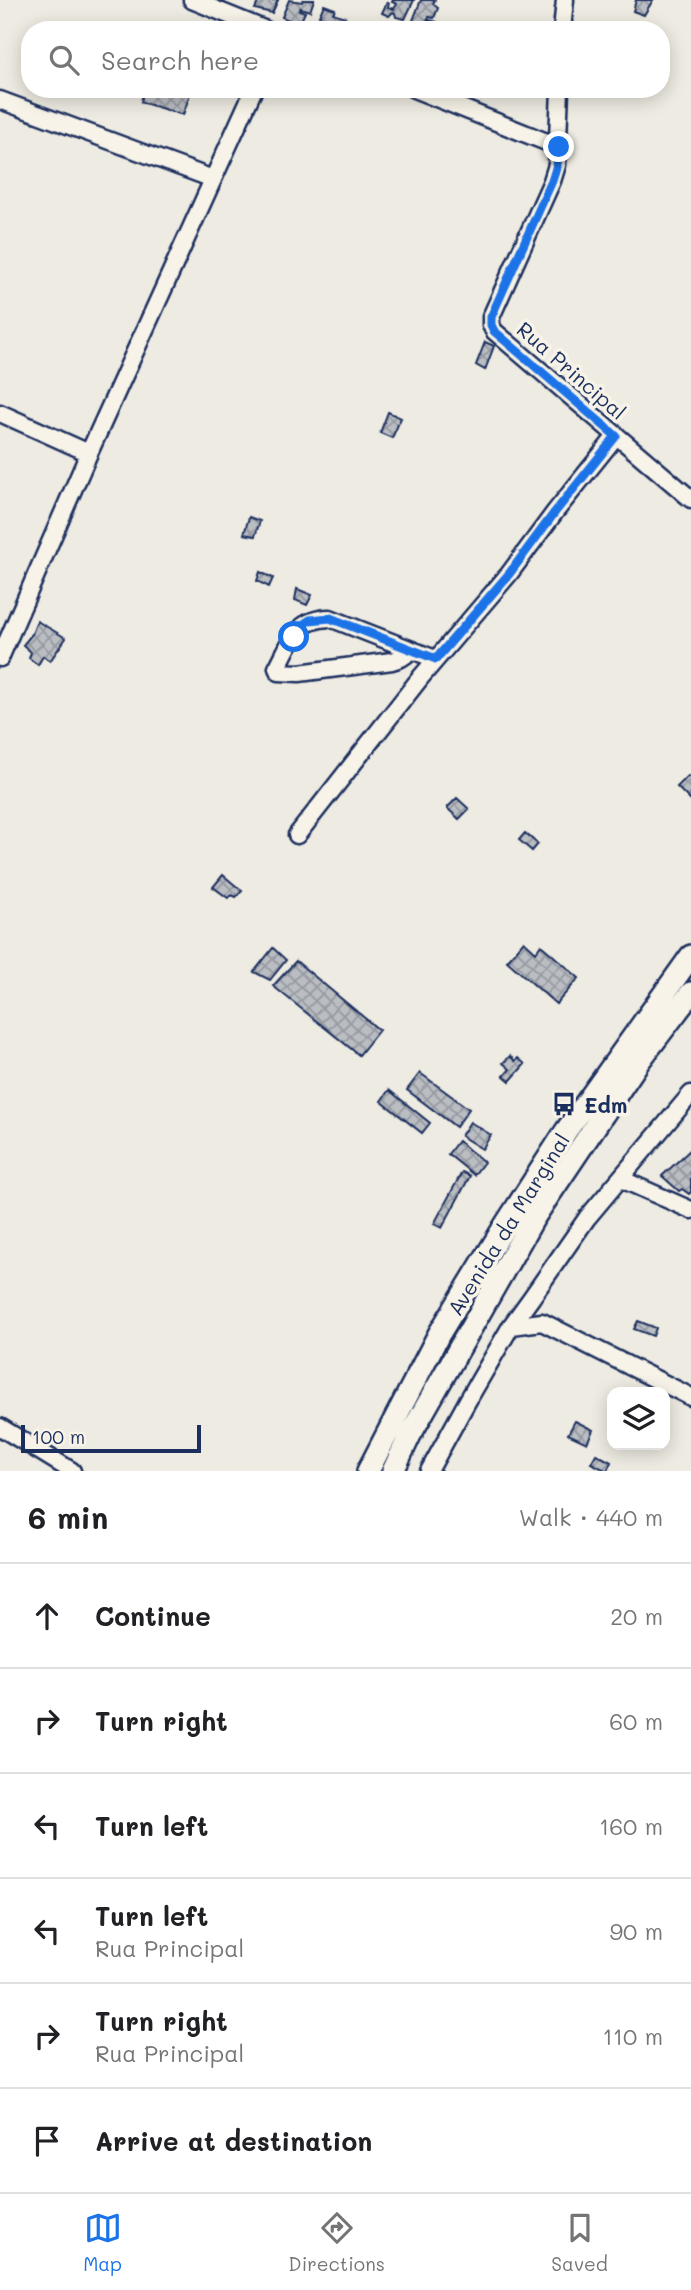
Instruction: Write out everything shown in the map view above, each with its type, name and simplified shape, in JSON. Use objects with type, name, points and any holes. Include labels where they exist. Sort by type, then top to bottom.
[{"type":"main road","name":"Avenida da Marginal","points":[[368,1471],[439,1334],[506,1224],[566,1130],[691,956]]},
{"type":"main road","name":"Avenida da Marginal","points":[[393,1471],[417,1423],[533,1219],[639,1061],[691,993]]},
{"type":"street","points":[[192,0],[243,21]]},
{"type":"street","points":[[563,21],[565,0]]},
{"type":"street","points":[[0,658],[89,453],[250,98]]},
{"type":"street","points":[[436,98],[559,147]]},
{"type":"street","name":"Rua Principal","points":[[560,98],[557,165],[491,317],[491,325],[494,331],[691,499]]},
{"type":"street","points":[[0,100],[213,179]]},
{"type":"street","points":[[0,413],[89,453]]},
{"type":"street","points":[[297,835],[340,777],[509,574],[616,436]]},
{"type":"street","points":[[413,650],[392,660],[299,673],[279,672],[277,668],[301,626],[319,618],[330,618],[413,650],[436,659]]},
{"type":"street","points":[[429,1471],[511,1326],[587,1218],[691,1094]]},
{"type":"street","points":[[621,1179],[691,1210]]},
{"type":"street","points":[[532,1297],[542,1322]]},
{"type":"street","points":[[511,1326],[542,1322],[691,1397]]},
{"type":"street","points":[[0,1427],[72,1471]]},
{"type":"building","points":[[259,0],[278,0],[272,13],[255,9]]},
{"type":"building","points":[[289,0],[314,0],[310,11],[300,8],[299,10],[305,12],[301,21],[290,21],[282,17]]},
{"type":"building","points":[[414,0],[405,19],[396,17],[393,12],[389,16],[382,13],[387,2],[388,7],[394,9],[397,4],[392,2]]},
{"type":"building","points":[[421,0],[435,0],[433,4],[438,8],[434,18],[413,21]]},
{"type":"building","points":[[636,0],[653,0],[644,15],[633,11]]},
{"type":"building","points":[[324,5],[335,9],[333,13],[345,17],[343,21],[329,21],[319,16]]},
{"type":"building","points":[[142,98],[189,98],[183,115],[141,102]]},
{"type":"building","points":[[485,342],[494,346],[485,370],[476,365]]},
{"type":"building","points":[[388,412],[401,418],[392,438],[380,433]]},
{"type":"building","points":[[249,517],[260,521],[255,536],[244,534]]},
{"type":"building","points":[[260,572],[273,578],[269,587],[257,581]]},
{"type":"building","points":[[297,589],[312,595],[307,605],[295,600]]},
{"type":"building","points":[[37,621],[66,638],[50,661],[43,656],[38,665],[29,658],[31,652],[23,645],[32,634]]},
{"type":"building","points":[[688,776],[691,778],[691,801],[677,787]]},
{"type":"building","points":[[457,798],[469,809],[459,819],[447,808]]},
{"type":"building","points":[[525,833],[538,844],[532,851],[519,840]]},
{"type":"building","points":[[223,875],[242,891],[236,897],[232,895],[228,898],[213,887]]},
{"type":"building","points":[[524,941],[536,952],[541,945],[579,978],[556,1004],[507,961]]},
{"type":"building","points":[[273,948],[286,960],[270,980],[254,972]]},
{"type":"building","points":[[296,961],[379,1030],[359,1055],[273,986]]},
{"type":"building","points":[[510,1056],[525,1064],[510,1081],[504,1076],[510,1069],[503,1063]]},
{"type":"building","points":[[420,1073],[469,1109],[456,1127],[407,1090]]},
{"type":"building","points":[[389,1090],[430,1123],[422,1133],[381,1101]]},
{"type":"building","points":[[470,1122],[491,1135],[482,1149],[461,1136]]},
{"type":"building","points":[[458,1141],[484,1162],[474,1175],[448,1154]]},
{"type":"building","points":[[691,1149],[689,1194],[682,1189],[679,1191],[662,1176]]},
{"type":"building","points":[[462,1172],[470,1176],[442,1228],[434,1224]]},
{"type":"building","points":[[638,1321],[656,1328],[653,1336],[634,1329]]},
{"type":"building","points":[[575,1421],[593,1430],[587,1443],[568,1434]]},
{"type":"building","points":[[596,1454],[611,1462],[607,1471],[591,1463]]},
{"type":"place","name":"Edm","points":[[564,1104]]},
{"type":"route","points":[[294,637],[301,626],[310,620],[330,618],[436,659],[509,574],[616,436],[494,331],[491,325],[491,317],[552,181],[559,147]]}]
